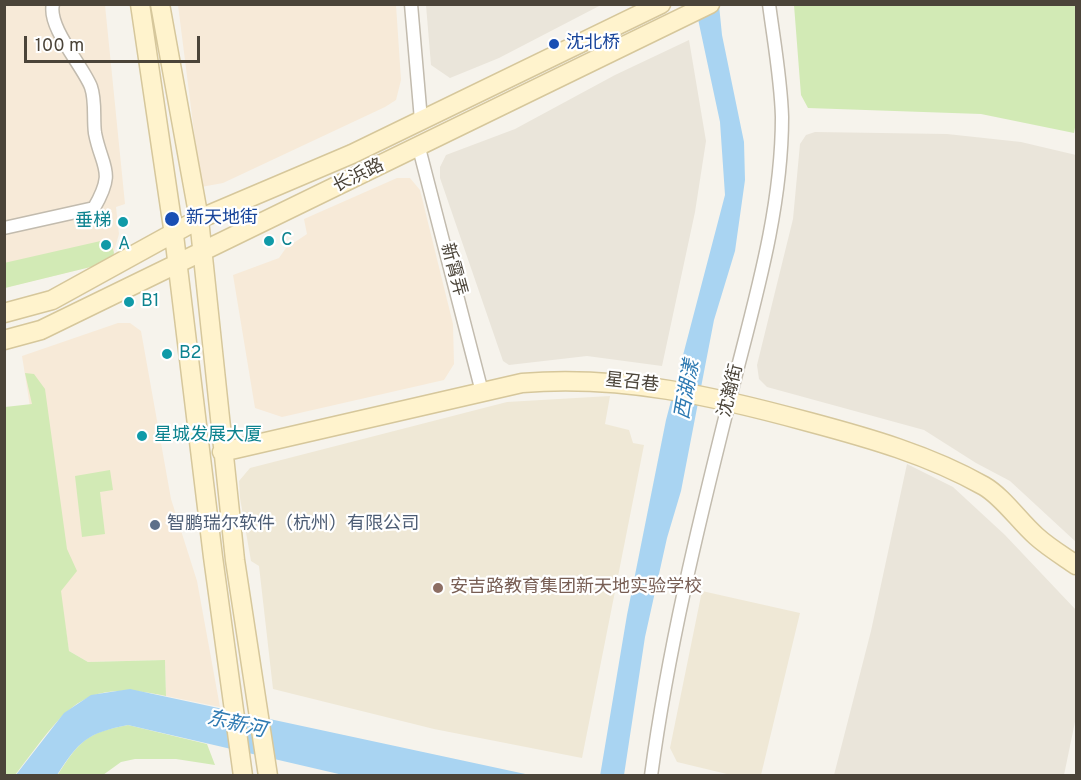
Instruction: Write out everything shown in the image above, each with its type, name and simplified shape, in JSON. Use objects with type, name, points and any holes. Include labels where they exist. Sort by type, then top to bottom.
[{"type":"main road","points":[[140,4],[178,262],[213,557],[242,767]]},
{"type":"main road","points":[[160,4],[199,219],[222,452],[245,631],[267,771]]},
{"type":"main road","name":"长浜路","points":[[4,313],[52,300],[174,235],[199,219],[351,154],[661,4]]},
{"type":"main road","name":"长浜路","points":[[4,340],[41,330],[178,262],[202,253],[419,148],[710,4]]},
{"type":"main road","name":"星召巷","points":[[222,452],[522,383],[564,380],[616,381],[671,388],[915,453],[986,487],[1037,537],[1077,566]]},
{"type":"street","points":[[4,228],[94,208],[105,186],[107,173],[96,135],[91,88],[54,22],[53,4]]},
{"type":"street","points":[[411,4],[421,120]]},
{"type":"street","name":"沈瀚街","points":[[651,776],[667,669],[684,582],[764,264],[777,181],[782,119],[769,4]]},
{"type":"street","name":"新霄弄","points":[[419,148],[482,392]]},
{"type":"shaded area","points":[[426,4],[601,5],[499,58],[450,78],[431,65]]},
{"type":"shaded area","points":[[4,5],[105,5],[125,204],[116,207],[119,234],[111,262],[4,288]]},
{"type":"shaded area","points":[[178,5],[396,5],[401,80],[396,100],[223,183],[201,187]]},
{"type":"shaded area","points":[[689,40],[706,141],[695,212],[662,366],[587,356],[509,365],[503,361],[440,178],[440,167],[446,155],[515,129],[615,75]]},
{"type":"shaded area","points":[[815,132],[947,134],[1021,142],[1076,155],[1076,542],[1010,481],[976,463],[924,430],[767,387],[759,379],[757,365],[793,219],[800,144],[806,135]]},
{"type":"shaded area","points":[[397,178],[410,178],[420,190],[453,324],[454,364],[444,380],[282,417],[255,408],[233,275],[279,258],[286,248],[307,234],[304,219]]},
{"type":"shaded area","points":[[118,323],[130,323],[141,331],[171,499],[197,581],[220,707],[166,696],[165,660],[88,662],[69,651],[22,356]]},
{"type":"shaded area","name":"安吉路教育集团新天地实验学校","points":[[610,396],[605,424],[629,430],[633,443],[644,445],[582,758],[434,729],[273,689],[259,566],[251,561],[240,498],[239,481],[250,468],[507,402]]},
{"type":"shaded area","points":[[907,464],[953,487],[1005,535],[1076,610],[1076,717],[1064,775],[834,775],[871,631]]},
{"type":"shaded area","points":[[702,591],[800,613],[761,775],[731,775],[677,762],[670,748]]},
{"type":"green space","points":[[794,5],[1076,5],[1076,122],[1074,133],[981,114],[808,108],[801,95]]},
{"type":"green space","points":[[105,240],[111,243],[114,253],[111,262],[5,288],[4,263]]},
{"type":"green space","points":[[25,373],[34,374],[45,389],[67,549],[77,571],[61,591],[69,651],[88,662],[165,660],[166,696],[136,691],[112,691],[92,696],[61,717],[15,775],[5,776],[5,407],[32,404]]},
{"type":"green space","points":[[110,470],[113,490],[100,492],[105,534],[82,537],[75,476]]},
{"type":"green space","points":[[128,725],[207,744],[215,765],[176,759],[135,759],[121,762],[103,775],[57,776],[78,746],[85,740],[102,731]]},
{"type":"water","name":"西湖漾","points":[[695,5],[719,5],[722,35],[744,142],[745,180],[735,251],[714,320],[681,491],[667,538],[645,637],[624,775],[600,776],[627,615],[666,420],[725,195],[720,122]]},
{"type":"water","name":"东新河","points":[[130,689],[530,775],[343,775],[128,725],[103,731],[85,740],[57,775],[15,776],[64,713],[91,695]]},
{"type":"place","name":"沈北桥","points":[[554,44]]},
{"type":"place","name":"新天地街","points":[[172,219]]},
{"type":"place","name":"垂梯","points":[[123,222]]},
{"type":"place","name":"C","points":[[269,241]]},
{"type":"place","name":"A","points":[[106,245]]},
{"type":"place","name":"B1","points":[[129,302]]},
{"type":"place","name":"B2","points":[[167,354]]},
{"type":"place","name":"星城发展大厦","points":[[142,436]]},
{"type":"place","name":"智鹏瑞尔软件（杭州）有限公司","points":[[155,525]]},
{"type":"place","name":"安吉路教育集团新天地实验学校","points":[[438,588]]}]
